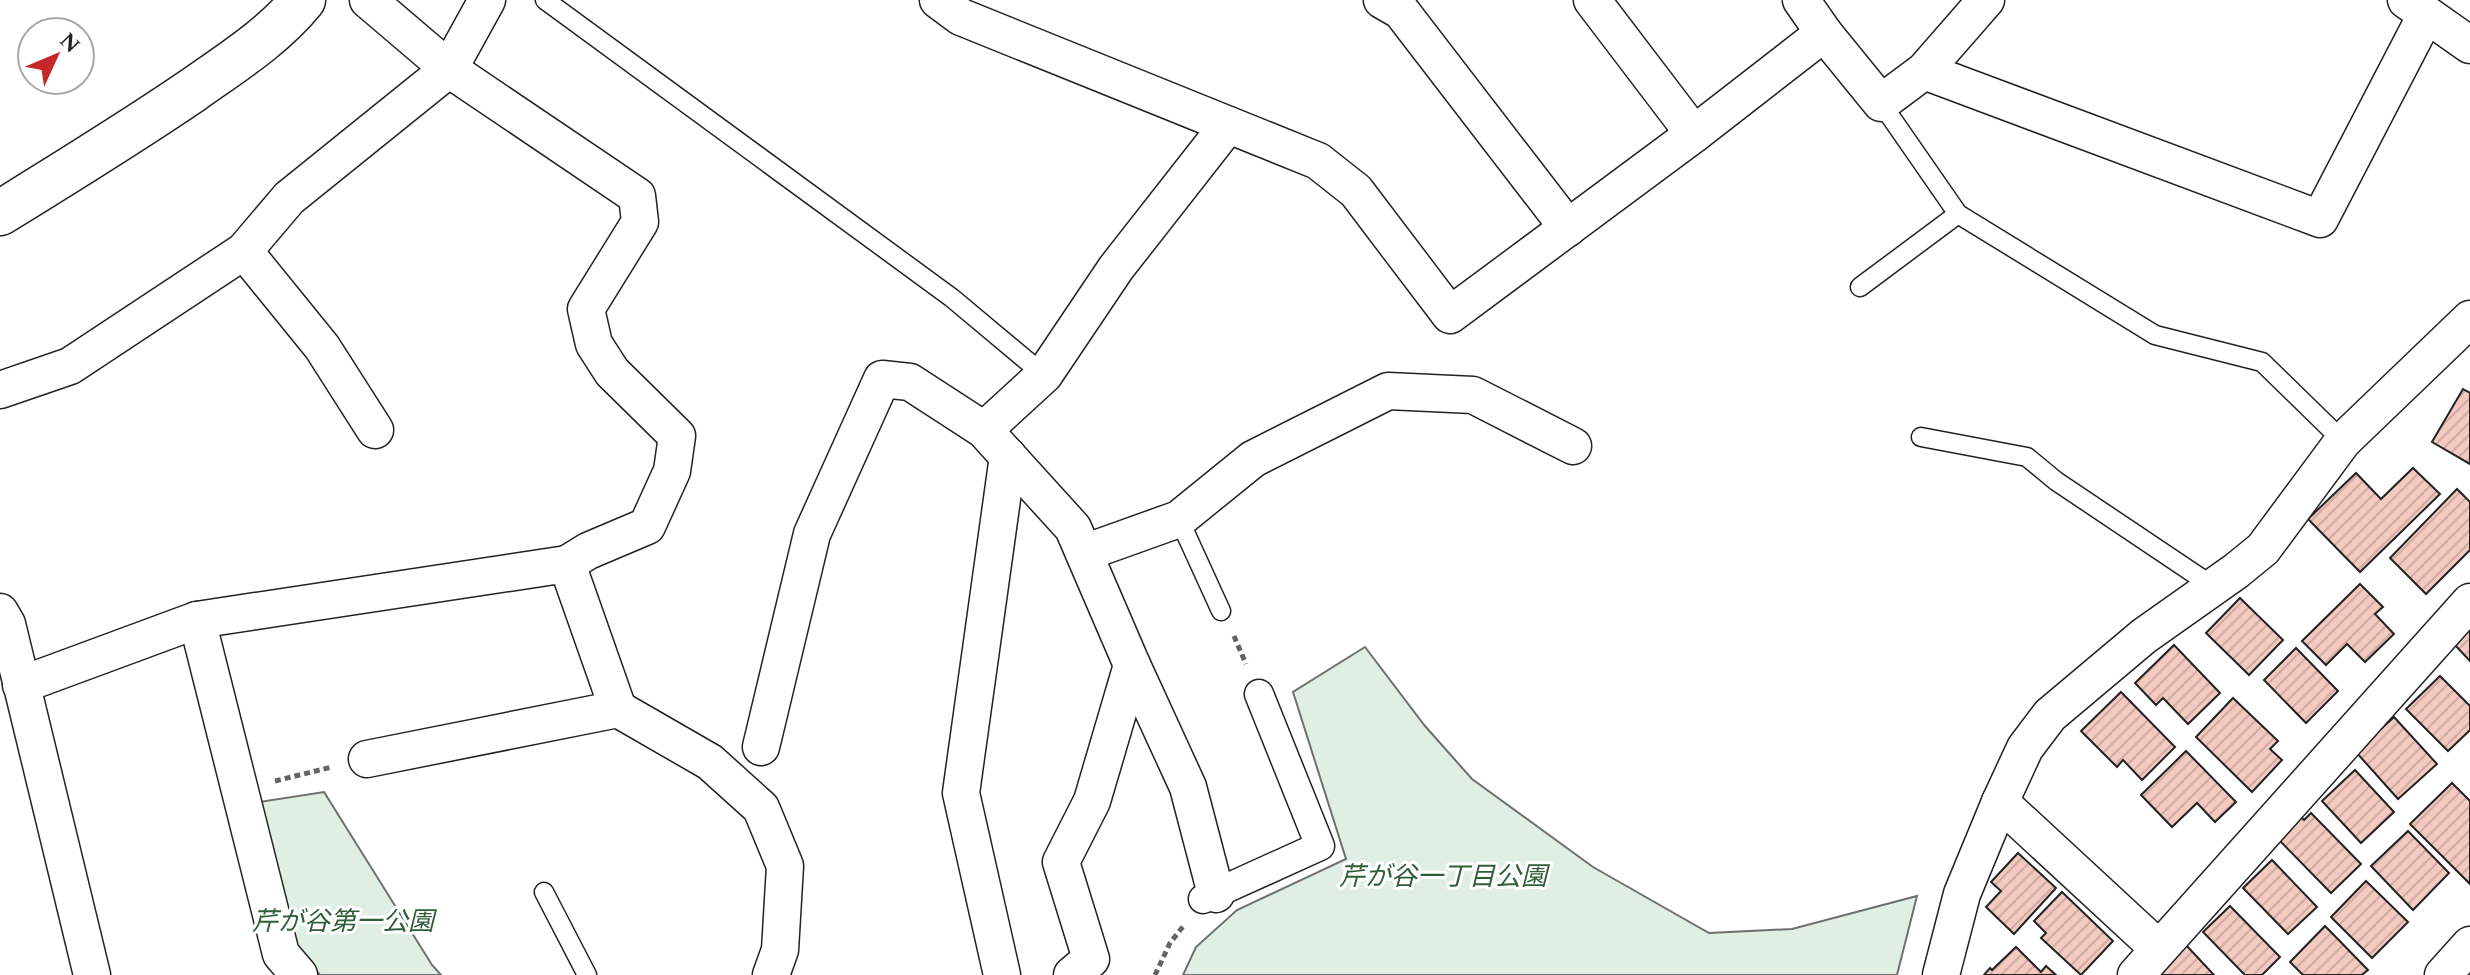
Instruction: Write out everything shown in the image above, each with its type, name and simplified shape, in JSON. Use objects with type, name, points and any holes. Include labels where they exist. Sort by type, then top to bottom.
[{"type":"street","points":[[0,213],[146,122],[249,51],[303,0]]},
{"type":"street","points":[[21,685],[197,620],[567,564],[588,551],[647,526],[672,471],[677,436],[612,372],[594,344],[586,309],[640,222],[637,196],[449,69],[368,0]]},
{"type":"street","points":[[0,390],[70,366],[244,251],[289,198],[449,69],[487,0]]},
{"type":"street","points":[[1382,0],[1401,11],[1568,228]]},
{"type":"street","points":[[1592,0],[1694,134]]},
{"type":"street","points":[[1801,0],[1881,103],[1924,71],[1986,0]]},
{"type":"street","points":[[957,6],[1228,125],[1318,161],[1356,191],[1450,315],[1824,33]]},
{"type":"street","points":[[1924,71],[2320,219],[2416,7],[2470,45]]},
{"type":"street","points":[[984,430],[1044,375],[1116,268],[1228,125]]},
{"type":"street","points":[[244,251],[322,347],[375,430]]},
{"type":"street","points":[[1941,975],[1962,894],[2000,802],[2025,748],[2050,715],[2144,636],[2263,549],[2343,441],[2470,319]]},
{"type":"street","points":[[761,747],[812,534],[882,379],[910,382],[984,430],[1073,528],[1188,787],[1210,896],[1320,846],[1259,694]]},
{"type":"street","points":[[1084,553],[1179,519],[1253,459],[1388,391],[1473,395],[1573,446]]},
{"type":"street","points":[[1002,975],[961,793],[1008,456]]},
{"type":"street","points":[[567,564],[618,709],[710,762],[761,808],[785,866],[780,950],[771,975]]},
{"type":"street","points":[[2000,802],[2147,962],[2470,602]]},
{"type":"street","points":[[0,612],[7,624],[92,975]]},
{"type":"street","points":[[197,620],[250,784],[281,954],[299,975]]},
{"type":"street","points":[[1072,975],[1091,959],[1061,862],[1092,801],[1132,665]]},
{"type":"street","points":[[367,759],[618,709]]},
{"type":"street","points":[[2443,975],[2470,945]]},
{"type":"lane","points":[[545,0],[952,298],[1044,375]]},
{"type":"lane","points":[[1881,103],[1958,214],[2155,335],[2262,362],[2343,441]]},
{"type":"lane","points":[[1860,287],[1958,214]]},
{"type":"lane","points":[[1921,437],[2027,457],[2056,481],[2214,587]]},
{"type":"lane","points":[[1179,519],[1221,611]]},
{"type":"lane","points":[[544,892],[587,975]]},
{"type":"path","points":[[250,784],[367,759]]},
{"type":"path","points":[[1155,975],[1170,943],[1210,896]]},
{"type":"green space","name":"芹が谷一丁目公園","points":[[1365,647],[1425,726],[1472,779],[1593,867],[1709,933],[1792,929],[1917,896],[1897,975],[1183,975],[1196,947],[1237,910],[1346,859],[1293,692]]},
{"type":"green space","name":"芹が谷第一公園","points":[[324,792],[441,975],[320,975],[296,948],[259,802]]},
{"type":"building","points":[[2463,389],[2470,393],[2470,464],[2432,442]]},
{"type":"building","points":[[2413,468],[2440,494],[2360,572],[2308,519],[2356,473],[2381,499]]},
{"type":"building","points":[[2457,489],[2470,502],[2470,550],[2426,594],[2390,558]]},
{"type":"building","points":[[2360,584],[2383,607],[2375,614],[2394,634],[2365,662],[2347,644],[2326,665],[2302,641]]},
{"type":"building","points":[[2240,598],[2283,640],[2249,675],[2206,633]]},
{"type":"building","points":[[2470,628],[2470,661],[2454,644]]},
{"type":"building","points":[[2174,645],[2220,693],[2188,724],[2163,698],[2156,705],[2135,683]]},
{"type":"building","points":[[2296,648],[2338,691],[2306,723],[2264,680]]},
{"type":"building","points":[[2440,676],[2470,706],[2470,730],[2448,751],[2406,709]]},
{"type":"building","points":[[2121,692],[2175,747],[2142,780],[2123,760],[2117,767],[2081,731]]},
{"type":"building","points":[[2233,698],[2278,741],[2270,749],[2282,760],[2252,792],[2196,737]]},
{"type":"building","points":[[2394,717],[2437,764],[2398,799],[2356,752]]},
{"type":"building","points":[[2186,751],[2236,802],[2215,822],[2197,803],[2172,827],[2141,795]]},
{"type":"building","points":[[2355,770],[2394,812],[2361,843],[2322,801]]},
{"type":"building","points":[[2452,783],[2470,801],[2470,884],[2410,824]]},
{"type":"building","points":[[2311,813],[2361,864],[2331,893],[2278,839],[2300,816],[2304,820]]},
{"type":"building","points":[[2408,831],[2449,873],[2413,910],[2371,866]]},
{"type":"building","points":[[2018,853],[2056,888],[2014,934],[1986,907],[2001,891],[1991,882]]},
{"type":"building","points":[[2272,860],[2317,907],[2288,934],[2243,888]]},
{"type":"building","points":[[2366,881],[2408,922],[2372,958],[2331,917]]},
{"type":"building","points":[[2062,892],[2113,941],[2081,975],[2041,938],[2046,933],[2034,921]]},
{"type":"building","points":[[2230,906],[2280,957],[2262,975],[2245,975],[2203,932]]},
{"type":"building","points":[[2325,926],[2368,970],[2362,975],[2303,975],[2290,962]]},
{"type":"building","points":[[2186,945],[2214,975],[2156,975]]},
{"type":"building","points":[[2016,947],[2041,972],[2046,966],[2056,975],[1984,975]]}]
